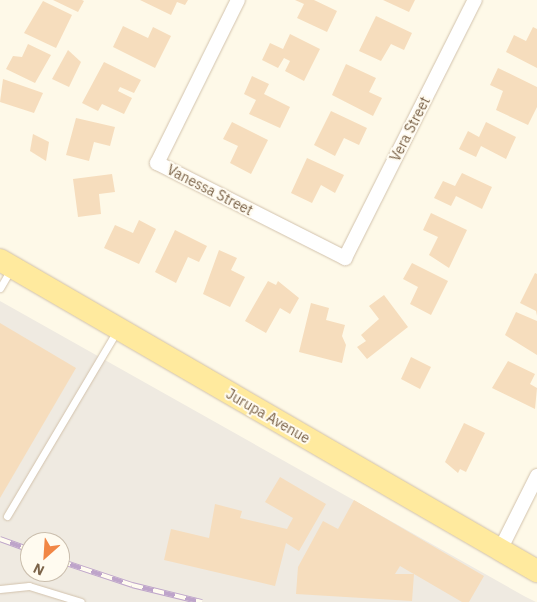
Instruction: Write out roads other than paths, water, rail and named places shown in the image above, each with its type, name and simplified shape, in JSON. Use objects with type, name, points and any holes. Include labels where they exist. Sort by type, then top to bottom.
[{"type":"main road","name":"Jurupa Avenue","points":[[6,263],[537,571]]},
{"type":"street","name":"Vanessa Street","points":[[238,0],[157,163],[345,258]]},
{"type":"street","name":"Vera Street","points":[[345,258],[475,0]]},
{"type":"street","points":[[500,550],[537,476]]},
{"type":"lane","points":[[0,288],[6,263]]},
{"type":"lane","points":[[7,516],[118,328]]},
{"type":"lane","points":[[0,589],[29,586],[81,602]]},
{"type":"railway","points":[[0,539],[20,546]]},
{"type":"railway","points":[[70,564],[132,585],[202,602]]}]
